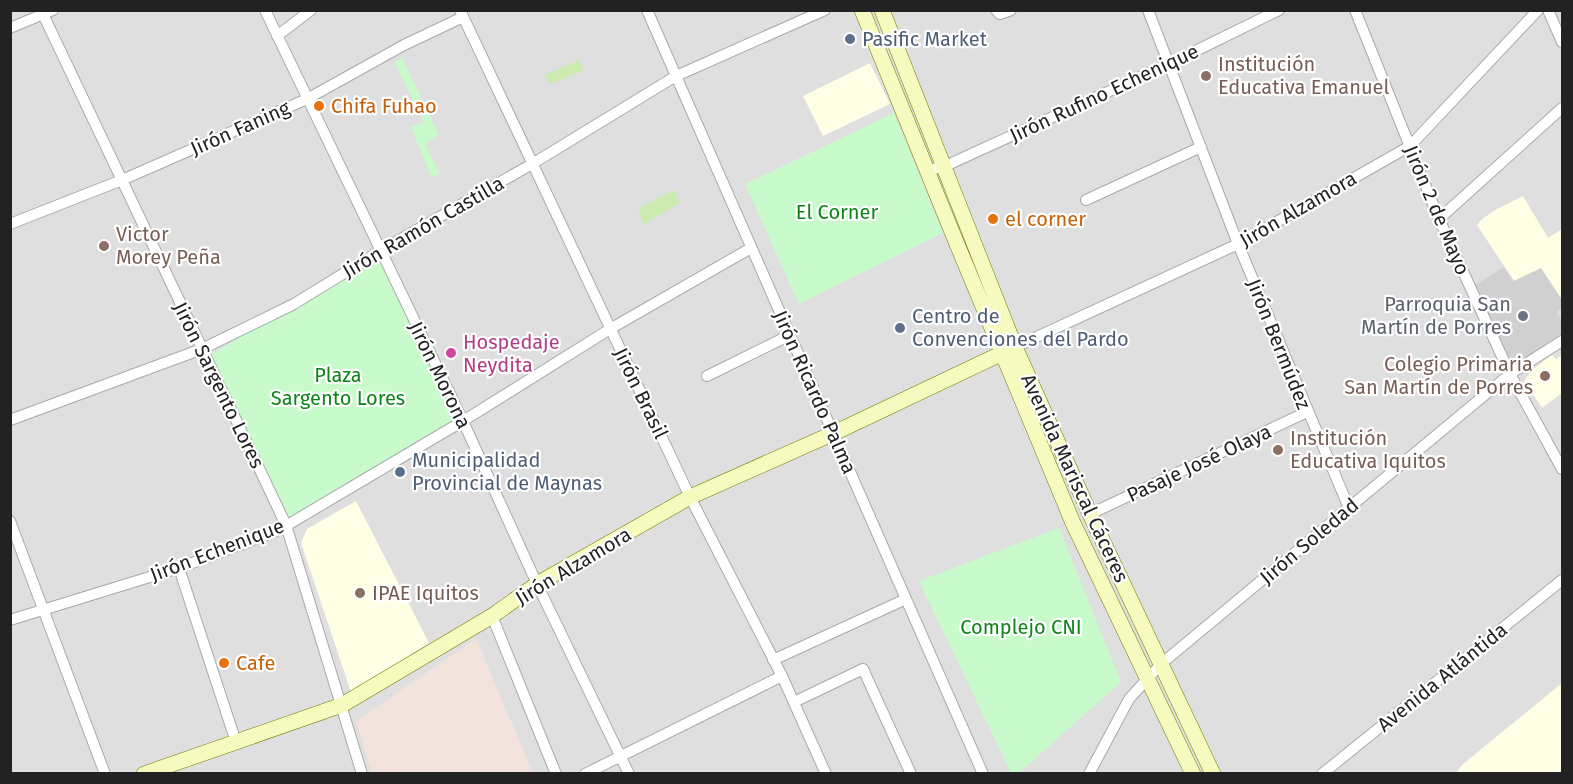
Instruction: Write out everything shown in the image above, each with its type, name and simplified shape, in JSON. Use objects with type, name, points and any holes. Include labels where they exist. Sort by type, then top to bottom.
[{"type":"main road","name":"Avenida Mariscal Cáceres","points":[[862,10],[927,170],[1008,350],[1090,514],[1213,774]]},
{"type":"main road","name":"Avenida Mariscal Cáceres","points":[[882,10],[943,167],[1073,523],[1193,774]]},
{"type":"main road","name":"Jirón Alzamora","points":[[144,774],[342,705],[492,616],[537,584],[690,497],[834,433],[1008,350]]},
{"type":"street","name":"Jirón Morona","points":[[265,10],[463,421],[537,584],[628,774]]},
{"type":"street","points":[[277,36],[311,10]]},
{"type":"street","name":"Jirón Ricardo Palma","points":[[647,10],[983,774]]},
{"type":"street","name":"Jirón Ramón Castilla","points":[[10,420],[202,349],[294,304],[676,76],[803,15],[825,10]]},
{"type":"street","points":[[996,10],[1000,14],[1011,10]]},
{"type":"street","name":"Jirón Bermúdez","points":[[1148,10],[1238,244],[1349,508]]},
{"type":"street","name":"Jirón Rufino Echenique","points":[[927,170],[943,167],[1169,64],[1280,10]]},
{"type":"street","name":"Jirón 2 de Mayo","points":[[1355,10],[1439,219],[1510,374],[1563,469]]},
{"type":"street","name":"Jirón Alzamora","points":[[1008,350],[1238,244],[1410,146],[1538,10]]},
{"type":"street","points":[[1548,10],[1563,42]]},
{"type":"street","points":[[10,28],[46,12]]},
{"type":"street","name":"Jirón Sargento Lores","points":[[46,12],[122,180],[286,525],[362,774]]},
{"type":"street","name":"Jirón Faning","points":[[10,224],[122,180],[307,99],[462,14]]},
{"type":"street","name":"Jirón Brasil","points":[[462,14],[690,497],[782,676],[826,774]]},
{"type":"street","points":[[1439,219],[1563,108]]},
{"type":"street","points":[[1086,200],[1201,147]]},
{"type":"street","name":"Jirón Echenique","points":[[10,620],[179,568],[279,530],[463,421],[610,328],[752,248]]},
{"type":"street","points":[[707,376],[790,335]]},
{"type":"street","name":"Jirón Soledad","points":[[1089,774],[1129,699],[1161,664],[1510,374],[1563,341]]},
{"type":"street","name":"Pasaje José Olaya","points":[[1090,514],[1307,412]]},
{"type":"street","points":[[10,521],[105,774]]},
{"type":"street","points":[[179,568],[236,742]]},
{"type":"street","name":"Avenida Atlántida","points":[[1322,774],[1563,580]]},
{"type":"street","points":[[773,660],[906,599]]},
{"type":"street","points":[[492,616],[556,774]]},
{"type":"street","points":[[794,702],[863,669],[911,774]]},
{"type":"street","points":[[585,774],[782,676]]},
{"type":"shaded area","points":[[10,11],[1562,11],[1562,773],[11,773]]},
{"type":"shaded area","points":[[870,63],[890,104],[823,136],[803,96]]},
{"type":"shaded area","points":[[1523,196],[1548,238],[1562,229],[1562,300],[1541,268],[1514,281],[1477,225],[1497,209]]},
{"type":"shaded area","name":"Parroquia San Martín de Porres","points":[[1504,267],[1514,281],[1541,268],[1562,300],[1562,307],[1557,312],[1562,321],[1562,335],[1512,367],[1472,287]]},
{"type":"shaded area","name":"Colegio Primaria San Martín de Porres","points":[[1552,355],[1556,359],[1562,355],[1562,393],[1542,408],[1524,381],[1531,371]]},
{"type":"shaded area","name":"IPAE Iquitos","points":[[356,501],[429,643],[351,692],[301,543],[307,529]]},
{"type":"shaded area","points":[[476,639],[533,773],[372,773],[356,721]]},
{"type":"shaded area","points":[[1562,683],[1562,773],[1456,773],[1462,765]]},
{"type":"green space","points":[[402,58],[439,135],[425,144],[440,174],[431,177],[411,127],[424,122],[394,62]]},
{"type":"green space","points":[[579,60],[583,71],[550,84],[545,75]]},
{"type":"green space","name":"El Corner","points":[[894,113],[943,233],[799,304],[745,184]]},
{"type":"green space","points":[[674,190],[680,203],[643,225],[638,209]]},
{"type":"green space","name":"Plaza Sargento Lores","points":[[380,251],[463,421],[286,525],[206,358]]},
{"type":"green space","name":"Complejo CNI","points":[[1059,528],[1121,682],[1019,773],[1011,773],[919,581]]},
{"type":"place","name":"Pasific Market","points":[[850,39]]},
{"type":"place","name":"Institución Educativa Emanuel","points":[[1206,76]]},
{"type":"place","name":"Chifa Fuhao","points":[[319,106]]},
{"type":"place","name":"el corner","points":[[993,219]]},
{"type":"place","name":"Victor Morey Peña","points":[[104,246]]},
{"type":"place","name":"Parroquia San Martín de Porres","points":[[1523,316]]},
{"type":"place","name":"Centro de Convenciones del Pardo","points":[[900,328]]},
{"type":"place","name":"Hospedaje Neydita","points":[[451,353]]},
{"type":"place","name":"Colegio Primaria San Martín de Porres","points":[[1545,376]]},
{"type":"place","name":"Institución Educativa Iquitos","points":[[1278,450]]},
{"type":"place","name":"Municipalidad Provincial de Maynas","points":[[400,472]]},
{"type":"place","name":"IPAE Iquitos","points":[[360,593]]},
{"type":"place","name":"Cafe","points":[[224,663]]}]
